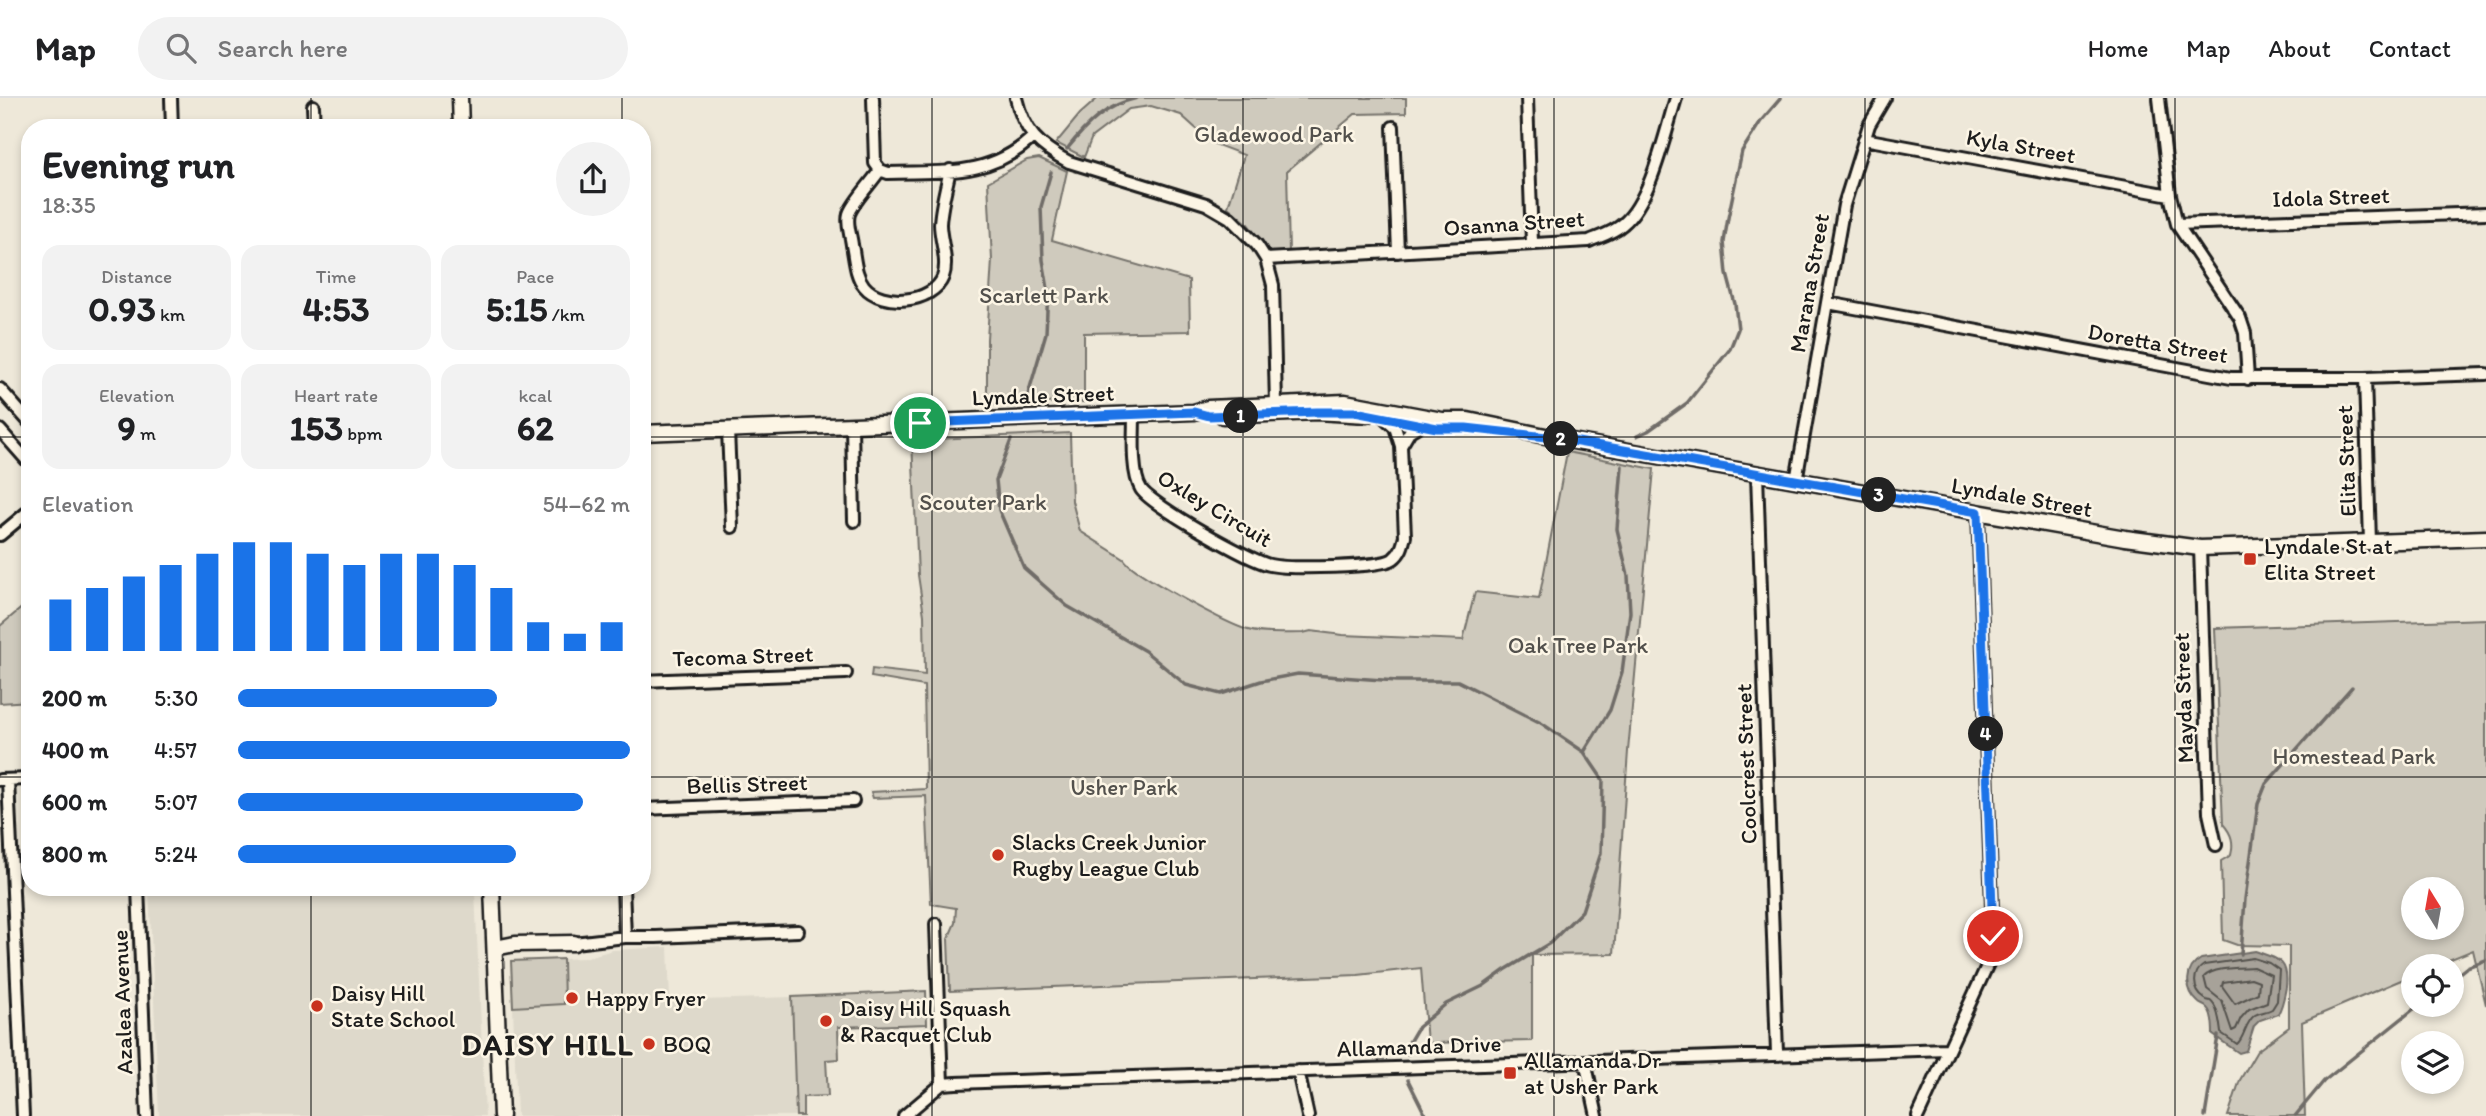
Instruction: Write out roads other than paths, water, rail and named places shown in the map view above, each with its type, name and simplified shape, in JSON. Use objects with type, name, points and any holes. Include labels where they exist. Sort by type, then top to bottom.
[{"type":"street","points":[[171,98],[172,119]]},
{"type":"street","points":[[460,98],[461,119]]},
{"type":"street","points":[[873,98],[875,163],[880,170],[888,173],[989,166],[1023,147],[1033,137]]},
{"type":"street","points":[[1016,98],[1020,116],[1033,137],[1049,151],[1069,162],[1206,204],[1230,218],[1257,245],[1266,259],[1273,285],[1276,409]]},
{"type":"street","points":[[1527,98],[1532,243]]},
{"type":"street","name":"Osanna Street","points":[[1266,259],[1589,241],[1609,234],[1625,223],[1646,193],[1676,98]]},
{"type":"street","name":"Marana Street","points":[[1796,481],[1843,205],[1869,125],[1885,98]]},
{"type":"street","points":[[2159,98],[2170,195],[2177,224],[2240,318],[2245,333],[2248,379]]},
{"type":"street","points":[[313,106],[314,119]]},
{"type":"street","points":[[1393,127],[1398,251]]},
{"type":"street","name":"Kyla Street","points":[[1864,139],[2170,195]]},
{"type":"street","points":[[880,170],[848,215],[848,227],[858,276],[866,289],[877,296],[893,299],[919,298],[937,289],[944,274],[940,222],[950,170]]},
{"type":"street","name":"Idola Street","points":[[2177,224],[2486,213]]},
{"type":"street","name":"Doretta Street","points":[[1828,303],[2231,378],[2365,378],[2486,374]]},
{"type":"street","name":"Elita Street","points":[[2365,378],[2370,542]]},
{"type":"street","points":[[0,389],[21,413]]},
{"type":"street","name":"Lyndale Street","points":[[1276,409],[1360,403],[1407,414],[1442,420],[1468,420],[1555,438],[2125,538],[2200,548],[2486,538]]},
{"type":"street","name":"Lyndale Street","points":[[651,433],[1134,415],[1194,412],[1208,408],[1355,412],[1420,425],[1555,438]]},
{"type":"street","name":"Oxley Circuit","points":[[1134,415],[1136,479],[1147,497],[1248,556],[1269,565],[1291,567],[1377,564],[1392,560],[1402,549],[1405,536],[1401,446],[1395,427],[1386,419]]},
{"type":"street","points":[[852,425],[854,521]]},
{"type":"street","points":[[1401,446],[1410,431],[1420,425]]},
{"type":"street","points":[[0,430],[21,454]]},
{"type":"street","points":[[729,430],[732,527]]},
{"type":"street","name":"Coolcrest Street","points":[[1757,474],[1777,1053]]},
{"type":"street","points":[[1918,1116],[1992,955],[1978,512]]},
{"type":"street","points":[[0,535],[21,518]]},
{"type":"street","name":"Mayda Street","points":[[2200,548],[2209,813],[2216,845]]},
{"type":"street","name":"Tecoma Street","points":[[651,681],[846,673]]},
{"type":"street","points":[[4,780],[23,1116]]},
{"type":"street","name":"Bellis Street","points":[[651,809],[853,801]]},
{"type":"street","name":"Azalea Avenue","points":[[138,896],[147,1116]]},
{"type":"street","points":[[492,896],[501,1116]]},
{"type":"street","points":[[623,896],[625,937]]},
{"type":"street","points":[[904,1116],[942,1084],[936,924]]},
{"type":"street","points":[[495,948],[515,944],[574,943],[625,937],[798,931]]},
{"type":"street","name":"Allamanda Drive","points":[[942,1084],[1947,1049]]},
{"type":"street","points":[[1585,1061],[1597,1116]]},
{"type":"street","points":[[1298,1070],[1308,1116]]},
{"type":"water","points":[[2255,951],[2270,956],[2284,966],[2286,987],[2278,1014],[2260,1020],[2254,1026],[2246,1051],[2239,1053],[2213,1035],[2210,1013],[2193,997],[2188,979],[2192,968],[2201,959]]},
{"type":"waterway","points":[[1067,149],[1098,117],[1116,105],[1137,98]]},
{"type":"waterway","points":[[1637,436],[1687,403],[1730,349],[1738,329],[1727,274],[1724,242],[1728,218],[1742,151],[1761,121],[1781,98]]},
{"type":"waterway","points":[[1027,398],[1046,333],[1048,289],[1043,260],[1041,207],[1051,172]]},
{"type":"waterway","points":[[1011,440],[996,480],[999,510],[1024,568],[1067,606],[1145,651],[1186,685],[1221,694],[1261,681],[1298,674],[1397,681],[1458,681],[1541,723],[1584,752],[1603,780],[1601,853],[1582,911],[1550,943],[1483,986],[1446,1004],[1418,1027],[1408,1044],[1408,1054]]},
{"type":"waterway","points":[[1584,752],[1610,710],[1622,672],[1630,612],[1628,576],[1617,529],[1622,466]]},
{"type":"waterway","points":[[2241,954],[2245,899],[2258,804],[2266,784],[2352,687]]},
{"type":"waterway","points":[[2464,969],[2486,960]]},
{"type":"waterway","points":[[2295,1116],[2324,1081],[2404,1017]]},
{"type":"waterway","points":[[2205,1116],[2218,1036]]},
{"type":"waterway","points":[[1408,1080],[1426,1116]]},
{"type":"place","name":"Lyndale St at Elita Street","points":[[2250,559]]},
{"type":"place","name":"Slacks Creek Junior Rugby League Club","points":[[998,855]]},
{"type":"place","name":"Happy Fryer","points":[[572,998]]},
{"type":"place","name":"Daisy Hill State School","points":[[317,1006]]},
{"type":"place","name":"Daisy Hill Squash & Racquet Club","points":[[826,1021]]},
{"type":"place","name":"BOQ","points":[[649,1044]]},
{"type":"place","name":"Allamanda Dr at Usher Park","points":[[1510,1073]]},
{"type":"district","name":"DAISY HILL","points":[[548,1044]]},
{"type":"park label","name":"Gladewood Park","points":[[1274,134]]},
{"type":"park label","name":"Scarlett Park","points":[[1044,295]]},
{"type":"park label","name":"Scouter Park","points":[[983,502]]},
{"type":"park label","name":"Oak Tree Park","points":[[1578,645]]},
{"type":"park label","name":"Homestead Park","points":[[2354,756]]},
{"type":"park label","name":"Usher Park","points":[[1124,787]]}]
